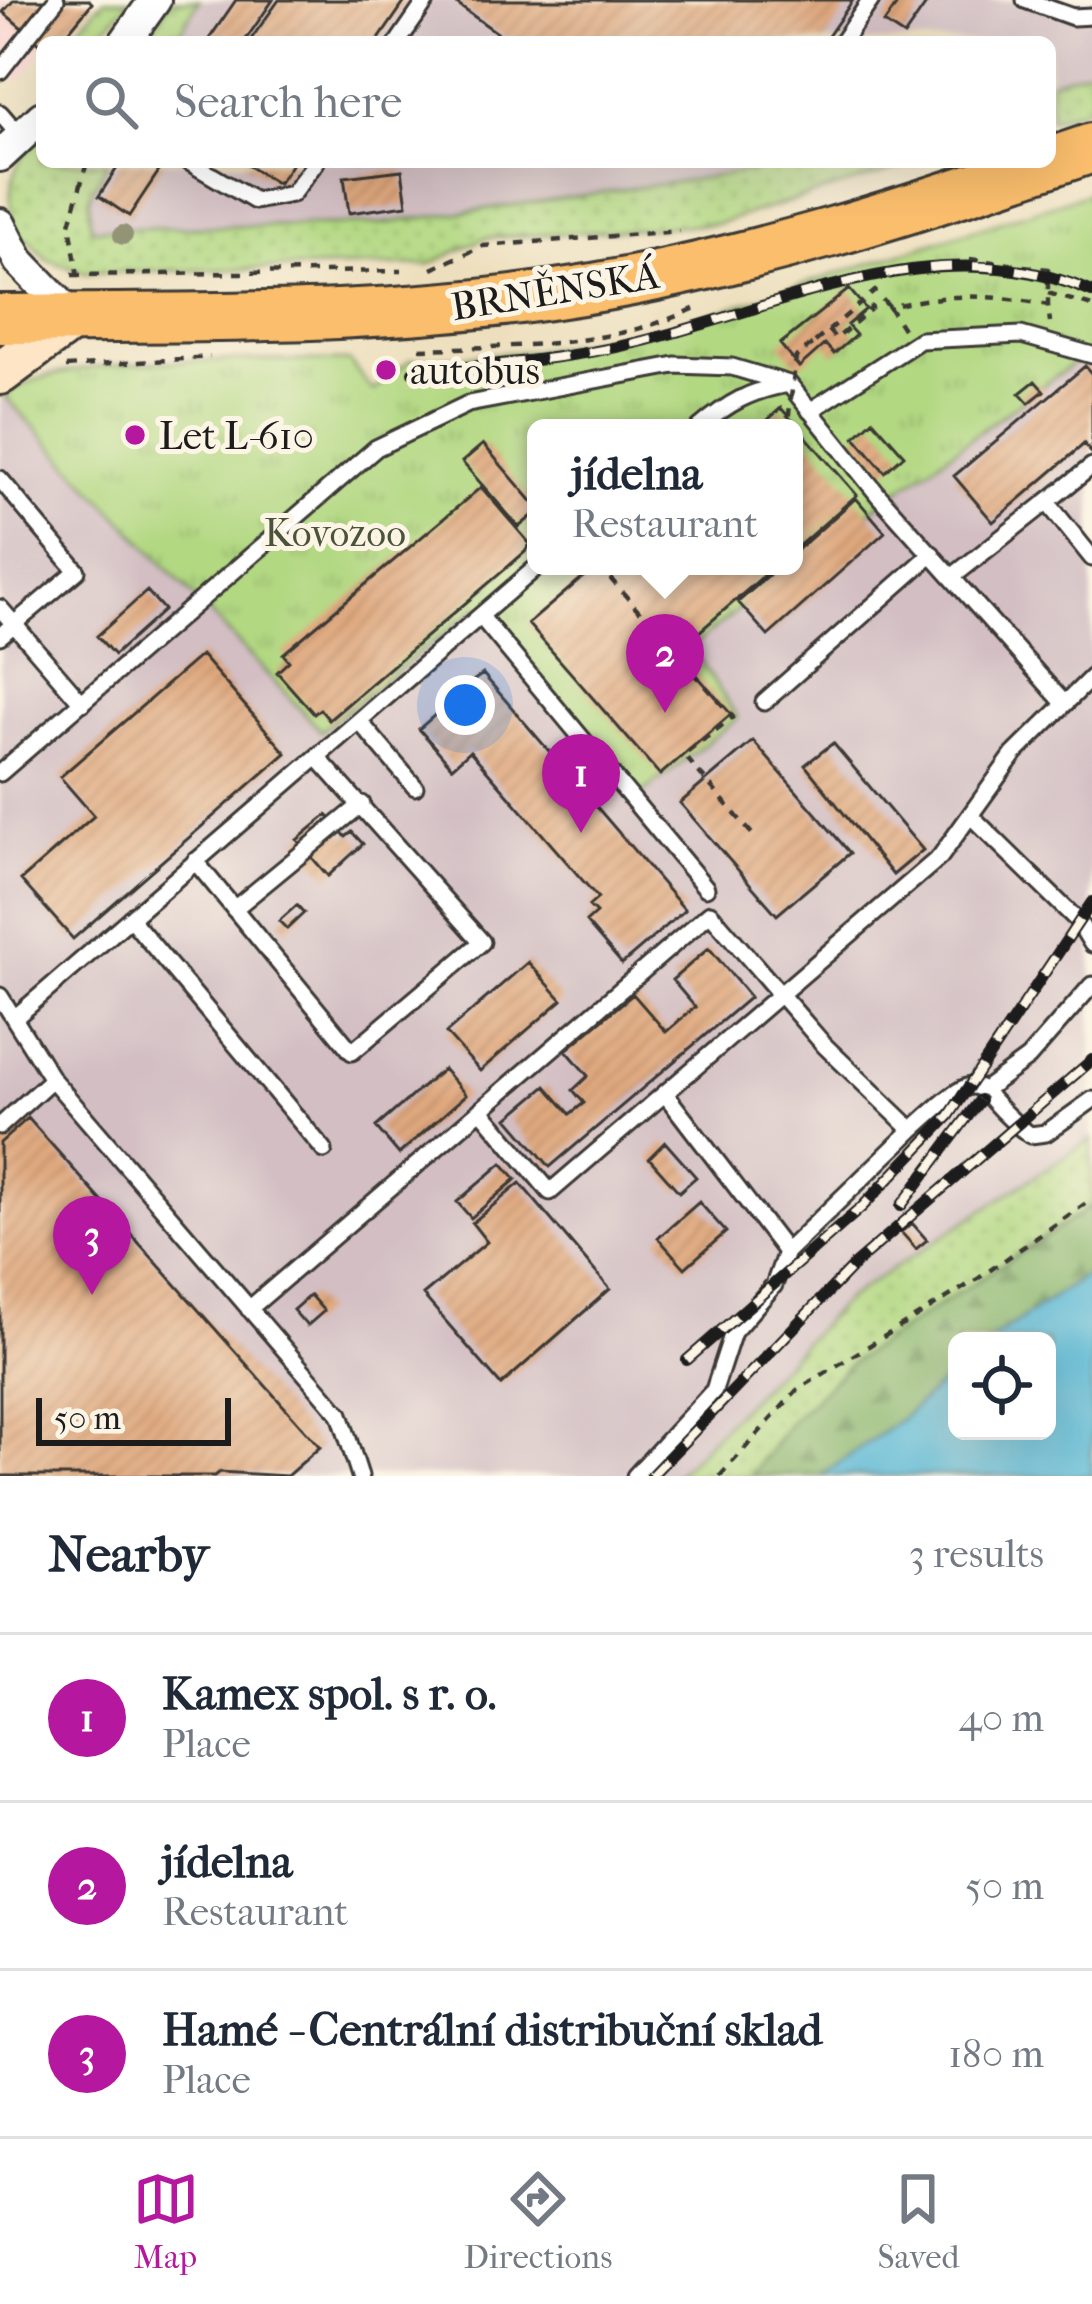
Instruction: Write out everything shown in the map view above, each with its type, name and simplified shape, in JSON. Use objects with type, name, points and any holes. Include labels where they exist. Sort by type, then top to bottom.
[{"type":"main road","name":"BRNĚNSKÁ","points":[[1056,160],[1092,148]]},
{"type":"main road","name":"BRNĚNSKÁ","points":[[0,320],[407,310],[555,295],[716,262],[874,220],[1031,168]]},
{"type":"main road","points":[[0,374],[74,318]]},
{"type":"street","points":[[129,36],[154,0]]},
{"type":"street","points":[[0,224],[19,260],[74,318]]},
{"type":"lane","points":[[2,62],[56,0]]},
{"type":"lane","points":[[402,36],[427,0]]},
{"type":"lane","points":[[846,36],[871,0]]},
{"type":"lane","points":[[1024,0],[1073,17],[1092,16]]},
{"type":"lane","points":[[198,168],[256,201],[292,194],[312,168]]},
{"type":"lane","points":[[810,411],[913,344],[1015,334],[1092,355]]},
{"type":"lane","points":[[0,773],[376,448],[468,404],[675,365],[732,367],[789,384],[1063,702]]},
{"type":"lane","points":[[709,419],[757,389],[789,384]]},
{"type":"lane","points":[[952,577],[1092,466]]},
{"type":"lane","points":[[0,479],[77,571],[0,637]]},
{"type":"lane","points":[[1047,502],[1092,558]]},
{"type":"lane","points":[[764,702],[932,554]]},
{"type":"lane","points":[[17,1016],[528,575]]},
{"type":"lane","points":[[0,608],[82,703]]},
{"type":"lane","points":[[482,618],[706,889]]},
{"type":"lane","points":[[481,1110],[550,1192],[940,857],[984,790],[1063,702],[1092,677]]},
{"type":"lane","points":[[358,721],[415,787]]},
{"type":"lane","points":[[195,862],[352,1052],[482,942],[317,757]]},
{"type":"lane","points":[[234,909],[362,804]]},
{"type":"lane","points":[[971,816],[1078,921],[1092,944]]},
{"type":"lane","points":[[249,1309],[710,913],[782,997],[912,1130]]},
{"type":"lane","points":[[130,918],[324,1150]]},
{"type":"lane","points":[[987,1088],[1028,1058],[1092,986]]},
{"type":"lane","points":[[0,996],[17,1016],[52,1079],[340,1414],[360,1476]]},
{"type":"lane","points":[[0,1126],[52,1079]]},
{"type":"lane","points":[[635,1476],[714,1390],[733,1332],[774,1286],[786,1252],[956,1091],[971,1085],[987,1088],[1030,1136],[1046,1133],[1092,1100]]},
{"type":"lane","points":[[665,1095],[786,1252]]},
{"type":"path","points":[[85,168],[70,224],[78,277],[402,271]]},
{"type":"path","points":[[425,270],[483,246],[696,230]]},
{"type":"path","points":[[970,259],[1048,269],[1052,346]]},
{"type":"path","points":[[783,419],[788,414],[796,357],[874,291],[913,344]]},
{"type":"path","points":[[1048,293],[1092,306]]},
{"type":"path","points":[[889,307],[952,295],[997,295],[1048,305]]},
{"type":"path","points":[[828,330],[836,339],[872,308],[864,299]]},
{"type":"path","points":[[404,350],[427,349]]},
{"type":"path","points":[[48,369],[223,356]]},
{"type":"path","points":[[611,575],[733,717],[684,755],[753,835]]},
{"type":"path","points":[[721,1476],[797,1390],[976,1280],[1092,1199]]},
{"type":"shaded area","points":[[0,0],[88,0],[49,36],[36,36],[36,61],[19,81],[0,65]]},
{"type":"shaded area","points":[[199,0],[1092,0],[1092,68],[1056,79],[1056,36],[178,36]]},
{"type":"shaded area","points":[[105,168],[763,168],[379,224],[90,229],[89,197]]},
{"type":"shaded area","points":[[1092,192],[1092,1139],[845,1300],[675,1476],[0,1476],[0,400],[49,372],[229,362],[349,361],[373,391],[410,360],[534,351],[668,328]]},
{"type":"green space","points":[[103,0],[130,0],[98,36],[72,36]]},
{"type":"green space","points":[[171,0],[199,0],[178,36],[148,36]]},
{"type":"green space","points":[[1092,68],[1092,106],[1056,117],[1056,79]]},
{"type":"green space","points":[[36,142],[36,168],[105,168],[89,197],[91,229],[379,224],[763,168],[901,168],[716,224],[485,238],[428,265],[84,273],[46,259],[28,239],[21,243],[12,215],[12,186]]},
{"type":"green space","name":"Kovozoo","points":[[1092,192],[1092,350],[803,559],[803,419],[527,419],[527,575],[783,575],[691,647],[738,718],[638,797],[478,606],[321,731],[5,396],[31,382],[69,372],[220,360],[349,361],[373,391],[410,360],[534,351],[668,328]]},
{"type":"green space","points":[[1092,1139],[1092,1206],[852,1362],[791,1421],[751,1476],[675,1476],[845,1300]]},
{"type":"green space","points":[[1092,1206],[1092,1271],[1002,1332],[948,1332],[948,1378],[901,1419],[821,1476],[751,1476],[791,1421],[852,1362]]},
{"type":"water","points":[[1092,1271],[1092,1476],[821,1476],[901,1419],[948,1378],[948,1440],[1056,1440],[1056,1332],[1002,1332]]},
{"type":"building","points":[[14,0],[92,3],[65,36],[36,36],[36,40],[3,12]]},
{"type":"building","points":[[236,0],[273,0],[248,36],[211,36]]},
{"type":"building","points":[[279,0],[406,0],[381,36],[253,36]]},
{"type":"building","points":[[461,0],[853,0],[828,36],[617,36],[618,32],[615,36],[502,36],[458,5]]},
{"type":"building","points":[[900,0],[929,0],[904,36],[884,23]]},
{"type":"building","points":[[117,168],[161,168],[129,216],[99,196]]},
{"type":"building","points":[[252,168],[289,168],[278,184]]},
{"type":"building","points":[[402,170],[407,205],[349,213],[344,177]]},
{"type":"building","points":[[849,289],[866,309],[847,325],[856,335],[834,354],[825,344],[799,367],[780,344]]},
{"type":"building","points":[[1085,366],[1092,374],[1092,454],[1084,444],[993,522],[954,476]]},
{"type":"building","points":[[1035,381],[1044,391],[1029,403],[1020,393]]},
{"type":"building","points":[[781,408],[791,419],[769,419]]},
{"type":"building","points":[[873,420],[904,455],[885,472],[855,437]]},
{"type":"building","points":[[803,433],[857,495],[803,542]]},
{"type":"building","points":[[483,444],[527,495],[527,520],[519,527],[462,462]]},
{"type":"building","points":[[481,487],[527,541],[525,552],[329,720],[320,709],[314,714],[277,672],[289,661],[283,654]]},
{"type":"building","points":[[856,498],[885,532],[768,636],[738,602],[769,575],[803,575],[803,545]]},
{"type":"building","points":[[585,575],[765,575],[683,646],[699,664],[692,670],[731,714],[660,775],[528,624]]},
{"type":"building","points":[[147,591],[164,610],[114,655],[97,636]]},
{"type":"building","points":[[201,655],[286,753],[73,939],[21,880],[94,816],[60,777]]},
{"type":"building","points":[[483,674],[685,910],[622,964],[586,922],[596,913],[589,906],[598,898],[470,751],[452,767],[419,729],[445,706],[442,702]]},
{"type":"building","points":[[753,741],[850,853],[777,915],[680,803]]},
{"type":"building","points":[[833,743],[923,850],[893,875],[805,765]]},
{"type":"building","points":[[327,815],[346,837],[352,832],[363,844],[328,876],[297,840]]},
{"type":"building","points":[[297,905],[304,913],[287,929],[279,921]]},
{"type":"building","points":[[709,948],[750,997],[550,1167],[508,1118],[546,1086],[570,1114],[584,1103],[573,1090],[588,1076],[566,1050],[633,994],[666,1032],[695,1007],[672,980]]},
{"type":"building","points":[[528,962],[562,1000],[480,1071],[446,1033]]},
{"type":"building","points":[[443,1069],[466,1095],[399,1154],[376,1127]]},
{"type":"building","points":[[28,1118],[320,1447],[287,1476],[220,1472],[215,1476],[0,1476],[0,1143]]},
{"type":"building","points":[[665,1142],[696,1177],[679,1192],[649,1158]]},
{"type":"building","points":[[502,1163],[516,1179],[471,1218],[457,1202]]},
{"type":"building","points":[[520,1183],[610,1289],[501,1385],[423,1295],[487,1242],[472,1223]]},
{"type":"building","points":[[699,1202],[726,1232],[685,1268],[658,1238]]},
{"type":"building","points":[[912,1223],[927,1240],[916,1249],[901,1232]]},
{"type":"building","points":[[310,1295],[324,1311],[307,1326],[293,1310]]},
{"type":"railway","points":[[413,372],[611,348],[864,278],[921,269],[978,266],[1035,273],[1092,292]]},
{"type":"railway","points":[[687,1360],[862,1207],[949,1116],[1092,902]]},
{"type":"railway","points":[[651,1476],[856,1263],[1092,1060]]},
{"type":"railway","points":[[901,1206],[980,1100]]},
{"type":"place","name":"autobus","points":[[386,370]]},
{"type":"place","name":"Let L-610","points":[[135,435]]},
{"type":"place","name":"jídelna","points":[[665,713]]},
{"type":"place","name":"Kamex spol. s r. o.","points":[[581,833]]},
{"type":"place","name":"Hamé - Centrální distribuční sklad","points":[[92,1295]]}]
